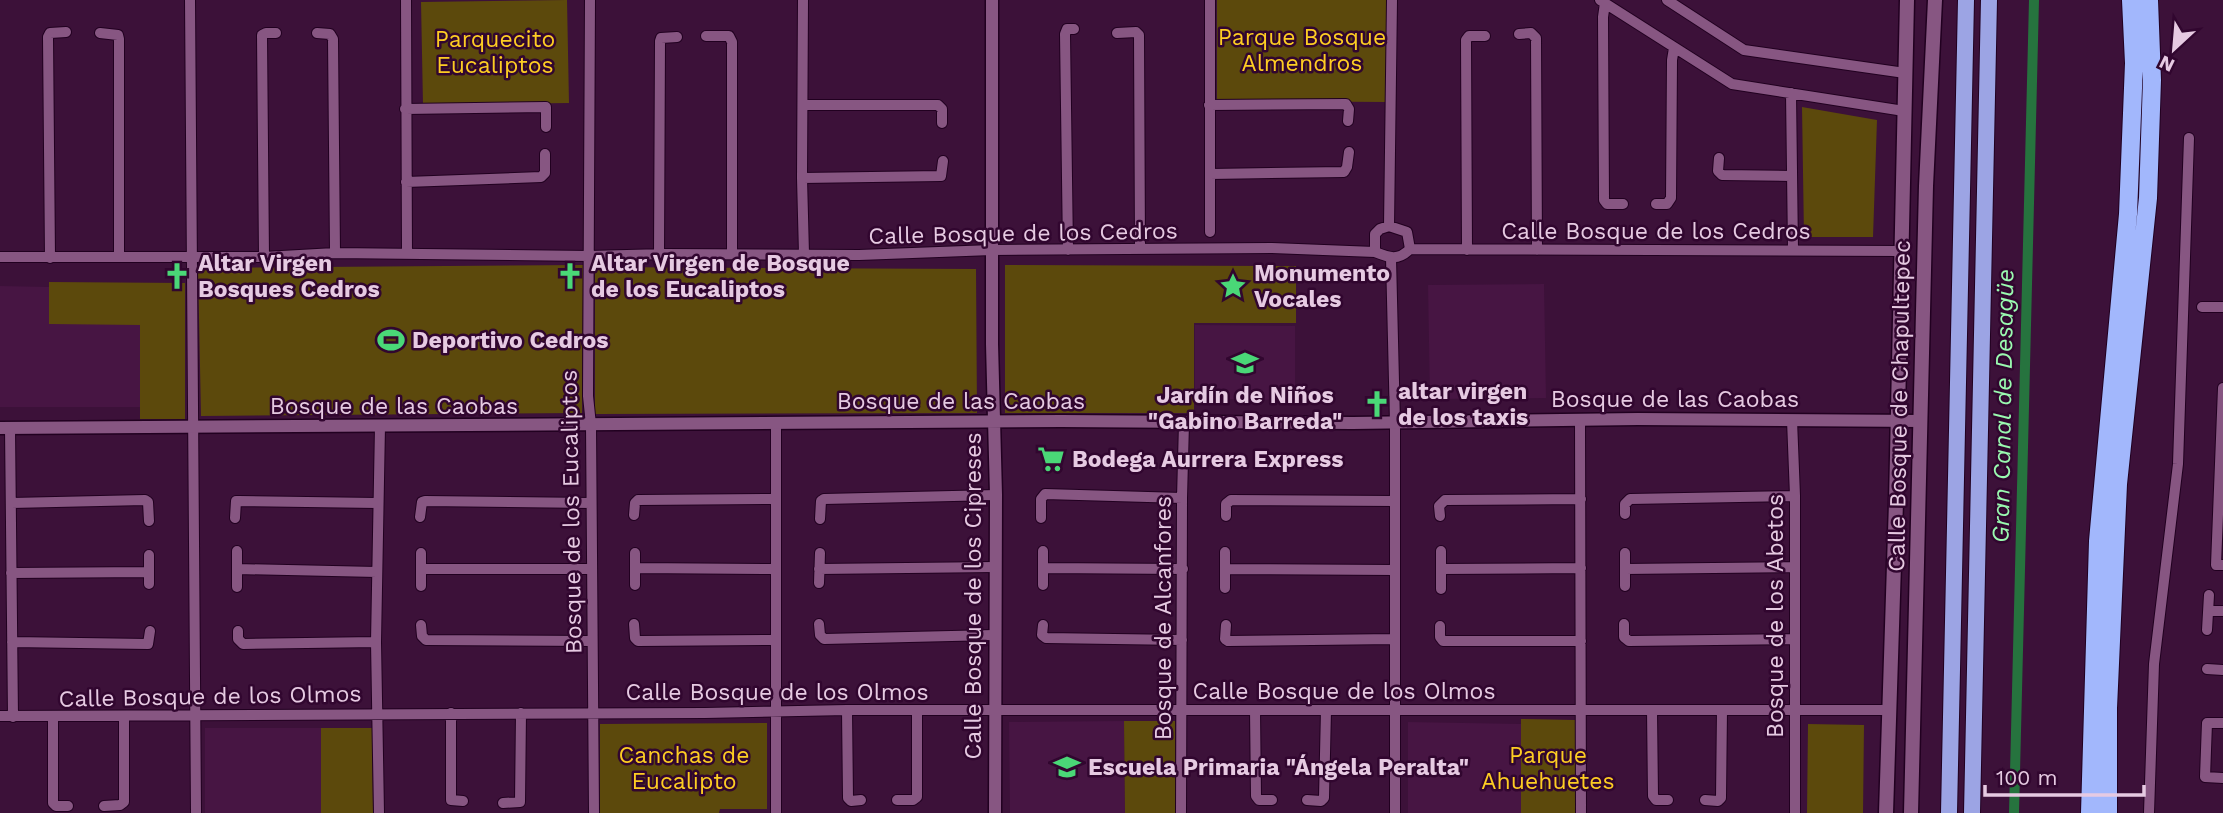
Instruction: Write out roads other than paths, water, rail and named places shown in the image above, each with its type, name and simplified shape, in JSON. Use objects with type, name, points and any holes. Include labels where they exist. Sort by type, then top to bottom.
[{"type":"highway","points":[[1949,813],[1966,0]]},
{"type":"highway","points":[[1972,813],[1989,0]]},
{"type":"highway","points":[[2090,813],[2098,541],[2128,214],[2134,63],[2131,0]]},
{"type":"highway","points":[[2108,813],[2108,708],[2118,484],[2148,198],[2152,80],[2149,0]]},
{"type":"main road","name":"Calle Bosque de Chapultepec","points":[[1886,813],[1891,710],[1907,0]]},
{"type":"main road","name":"Calle Bosque de Chapultepec","points":[[1911,813],[1926,186],[1935,0]]},
{"type":"street","points":[[190,0],[196,813]]},
{"type":"street","points":[[405,0],[407,254]]},
{"type":"street","name":"Bosque de los Eucaliptos","points":[[590,0],[588,396],[591,425],[594,813]]},
{"type":"street","points":[[803,0],[804,254]]},
{"type":"street","name":"Calle Bosque de los Cipreses","points":[[992,0],[993,422],[996,495],[995,813]]},
{"type":"street","points":[[1210,0],[1210,232]]},
{"type":"street","points":[[1389,226],[1392,0]]},
{"type":"street","points":[[1667,0],[1744,50],[1905,73]]},
{"type":"street","points":[[1603,2],[1731,84],[1904,111]]},
{"type":"street","points":[[1603,2],[1604,200],[1607,204],[1623,204]]},
{"type":"street","points":[[1068,250],[1065,34],[1067,29],[1074,29]]},
{"type":"street","points":[[50,258],[48,37],[50,33],[66,32]]},
{"type":"street","points":[[1117,33],[1136,32],[1139,35],[1140,249]]},
{"type":"street","points":[[100,33],[118,35],[119,39],[119,257]]},
{"type":"street","points":[[264,257],[262,35],[276,33]]},
{"type":"street","points":[[317,33],[333,36],[335,253]]},
{"type":"street","points":[[1519,34],[1531,33],[1536,38],[1537,250]]},
{"type":"street","points":[[659,254],[660,41],[665,36],[677,37]]},
{"type":"street","points":[[706,36],[729,36],[732,39],[732,254]]},
{"type":"street","points":[[1467,250],[1466,40],[1469,36],[1485,36]]},
{"type":"street","points":[[1656,204],[1667,204],[1671,198],[1674,47]]},
{"type":"street","points":[[1791,93],[1793,250]]},
{"type":"street","points":[[1209,105],[1346,104],[1349,109],[1348,121]]},
{"type":"street","points":[[804,105],[938,105],[942,109],[942,123]]},
{"type":"street","points":[[405,109],[546,107],[546,127]]},
{"type":"street","points":[[2149,813],[2154,664],[2178,464],[2189,138]]},
{"type":"street","points":[[1210,174],[1344,173],[1348,167],[1349,152]]},
{"type":"street","points":[[406,183],[541,177],[545,173],[545,154]]},
{"type":"street","points":[[1718,158],[1718,171],[1722,175],[1791,176]]},
{"type":"street","points":[[802,178],[941,176],[943,161]]},
{"type":"street","points":[[1389,226],[1408,232],[1410,249],[1403,256],[1391,258],[1375,252],[1375,234],[1389,226]]},
{"type":"street","name":"Calle Bosque de los Cedros","points":[[0,257],[264,257],[335,253],[859,255],[992,250],[1272,248],[1375,252]]},
{"type":"street","name":"Calle Bosque de los Cedros","points":[[1410,249],[1901,251]]},
{"type":"street","points":[[1391,258],[1395,423],[1391,500],[1395,570],[1395,813]]},
{"type":"street","points":[[2202,307],[2223,307]]},
{"type":"street","points":[[2223,388],[2216,565],[2223,565]]},
{"type":"street","points":[[1580,420],[1581,813]]},
{"type":"street","name":"Bosque de los Abetos","points":[[1792,420],[1795,496],[1795,813]]},
{"type":"street","name":"Bosque de las Caobas","points":[[5,428],[776,422],[1921,421]]},
{"type":"street","points":[[776,422],[776,813]]},
{"type":"street","name":"Bosque de Alcanfores","points":[[1181,813],[1184,423]]},
{"type":"street","points":[[379,813],[376,642],[380,426]]},
{"type":"street","points":[[5,428],[11,503],[13,717]]},
{"type":"street","points":[[1041,518],[1041,499],[1045,494],[1182,498]]},
{"type":"street","points":[[820,519],[821,501],[824,499],[996,495]]},
{"type":"street","points":[[1625,514],[1625,503],[1630,499],[1795,496]]},
{"type":"street","points":[[634,515],[635,503],[638,500],[774,499]]},
{"type":"street","points":[[1440,516],[1439,506],[1445,500],[1581,499]]},
{"type":"street","points":[[11,503],[145,500],[148,502],[149,520]]},
{"type":"street","points":[[1226,516],[1226,504],[1231,500],[1391,500]]},
{"type":"street","points":[[235,518],[236,501],[377,503]]},
{"type":"street","points":[[420,517],[422,502],[425,501],[591,503]]},
{"type":"street","points":[[237,551],[237,587]]},
{"type":"street","points":[[1043,551],[1043,585]]},
{"type":"street","points":[[1441,551],[1441,589]]},
{"type":"street","points":[[1225,552],[1226,588]]},
{"type":"street","points":[[421,553],[421,586]]},
{"type":"street","points":[[635,553],[635,585]]},
{"type":"street","points":[[819,583],[820,553]]},
{"type":"street","points":[[1625,553],[1625,586]]},
{"type":"street","points":[[149,555],[149,584]]},
{"type":"street","points":[[820,569],[995,566]]},
{"type":"street","points":[[1625,569],[1795,567]]},
{"type":"street","points":[[635,568],[775,569]]},
{"type":"street","points":[[1043,568],[1183,569]]},
{"type":"street","points":[[1441,569],[1581,568]]},
{"type":"street","points":[[237,569],[377,572]]},
{"type":"street","points":[[421,569],[591,569]]},
{"type":"street","points":[[1225,569],[1395,570]]},
{"type":"street","points":[[11,573],[149,572]]},
{"type":"street","points":[[2207,630],[2209,595]]},
{"type":"street","points":[[2208,611],[2223,611]]},
{"type":"street","points":[[634,624],[635,638],[638,641],[775,640]]},
{"type":"street","points":[[820,624],[820,635],[824,639],[995,635]]},
{"type":"street","points":[[1624,624],[1624,637],[1629,641],[1794,639]]},
{"type":"street","points":[[421,625],[422,636],[426,640],[592,641]]},
{"type":"street","points":[[1044,625],[1042,635],[1045,638],[1182,640]]},
{"type":"street","points":[[1226,625],[1225,639],[1228,641],[1395,639]]},
{"type":"street","points":[[1440,626],[1440,637],[1443,641],[1581,641]]},
{"type":"street","points":[[12,642],[146,644],[149,642],[150,631]]},
{"type":"street","points":[[238,631],[238,639],[243,644],[376,642]]},
{"type":"street","points":[[2207,669],[2223,670]]},
{"type":"street","points":[[847,710],[848,798],[851,801],[861,800]]},
{"type":"street","name":"Calle Bosque de los Olmos","points":[[0,716],[776,713],[847,710],[1891,710]]},
{"type":"street","points":[[897,800],[916,800],[917,797],[917,710]]},
{"type":"street","points":[[1255,710],[1256,796],[1259,800],[1272,800]]},
{"type":"street","points":[[1307,800],[1321,801],[1324,797],[1326,710]]},
{"type":"street","points":[[1652,710],[1653,796],[1656,800],[1668,800]]},
{"type":"street","points":[[1705,800],[1718,801],[1721,798],[1722,710]]},
{"type":"street","points":[[451,713],[451,800],[463,801]]},
{"type":"street","points":[[503,803],[520,802],[521,713]]},
{"type":"street","points":[[104,806],[120,805],[124,802],[124,716]]},
{"type":"street","points":[[53,717],[53,803],[56,806],[68,806]]},
{"type":"street","points":[[2223,723],[2207,723],[2205,777],[2223,778]]},
{"type":"waterway","name":"Gran Canal de Desagüe","points":[[2014,813],[2034,0]]},
{"type":"place","name":"Altar Virgen Bosques Cedros","points":[[177,276]]},
{"type":"place","name":"Altar Virgen de Bosque de los Eucaliptos","points":[[570,276]]},
{"type":"place","name":"Monumento Vocales","points":[[1233,286]]},
{"type":"place","name":"Deportivo Cedros","points":[[391,340]]},
{"type":"place","name":"Jardín de Niños \"Gabino Barreda\"","points":[[1245,363]]},
{"type":"place","name":"altar virgen de los taxis","points":[[1377,404]]},
{"type":"place","name":"Bodega Aurrera Express","points":[[1051,459]]},
{"type":"place","name":"Escuela Primaria \"Ángela Peralta\"","points":[[1067,767]]},
{"type":"park label","name":"Parque Bosque Almendros","points":[[1302,50]]},
{"type":"park label","name":"Parquecito Eucaliptos","points":[[495,52]]},
{"type":"park label","name":"Canchas de Eucalipto","points":[[684,768]]},
{"type":"park label","name":"Parque Ahuehuetes","points":[[1548,768]]}]
